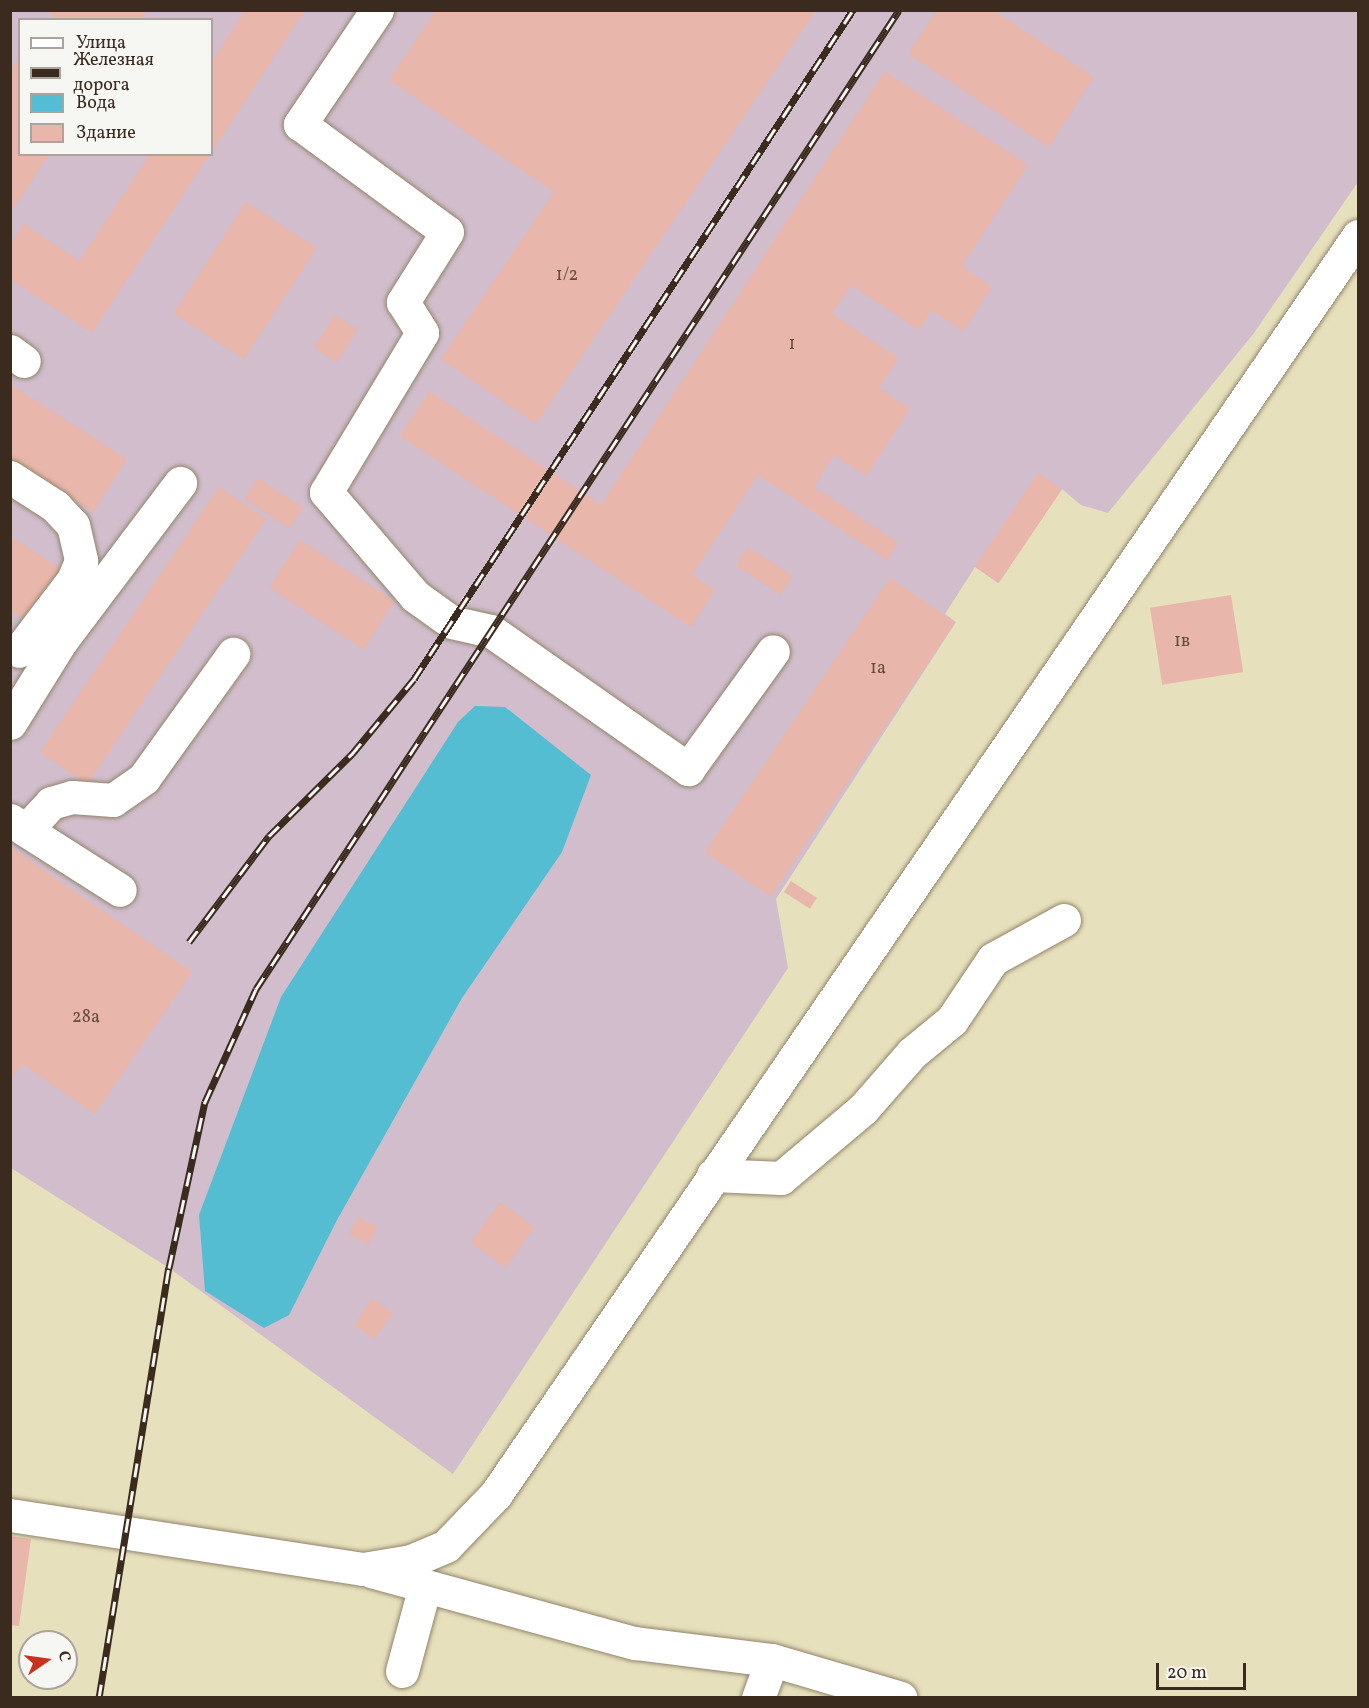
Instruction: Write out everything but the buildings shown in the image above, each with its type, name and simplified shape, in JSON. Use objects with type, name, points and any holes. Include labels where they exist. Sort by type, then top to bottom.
[{"type":"lane","points":[[377,10],[300,124],[447,232],[403,302],[422,333],[326,492],[415,596],[451,622],[491,631],[688,769],[773,651]]},
{"type":"lane","points":[[363,1569],[411,1561],[446,1546],[496,1494],[1359,236]]},
{"type":"lane","points":[[10,477],[55,506],[73,525],[81,561],[73,580],[25,654],[10,723]]},
{"type":"lane","points":[[25,654],[180,483]]},
{"type":"lane","points":[[120,890],[18,825],[51,803],[72,797],[114,800],[144,778],[233,654]]},
{"type":"lane","points":[[713,1175],[781,1178],[863,1109],[912,1053],[952,1020],[993,959],[1064,920]]},
{"type":"lane","points":[[10,1515],[363,1569],[635,1643],[772,1660],[901,1698]]},
{"type":"lane","points":[[402,1671],[425,1586]]},
{"type":"lane","points":[[758,1698],[772,1660]]},
{"type":"shaded area","points":[[10,11],[1358,11],[1358,182],[1254,333],[1108,513],[1081,505],[1062,489],[998,583],[975,567],[945,614],[956,622],[776,899],[788,968],[453,1474],[169,1268],[11,1168]]},
{"type":"water","points":[[475,706],[505,707],[591,775],[562,852],[462,998],[337,1220],[289,1315],[264,1328],[205,1291],[199,1215],[281,997],[458,722]]},
{"type":"railway","points":[[189,942],[269,836],[352,754],[414,679],[853,10]]},
{"type":"railway","points":[[99,1698],[169,1268],[205,1102],[256,989],[899,10]]}]
